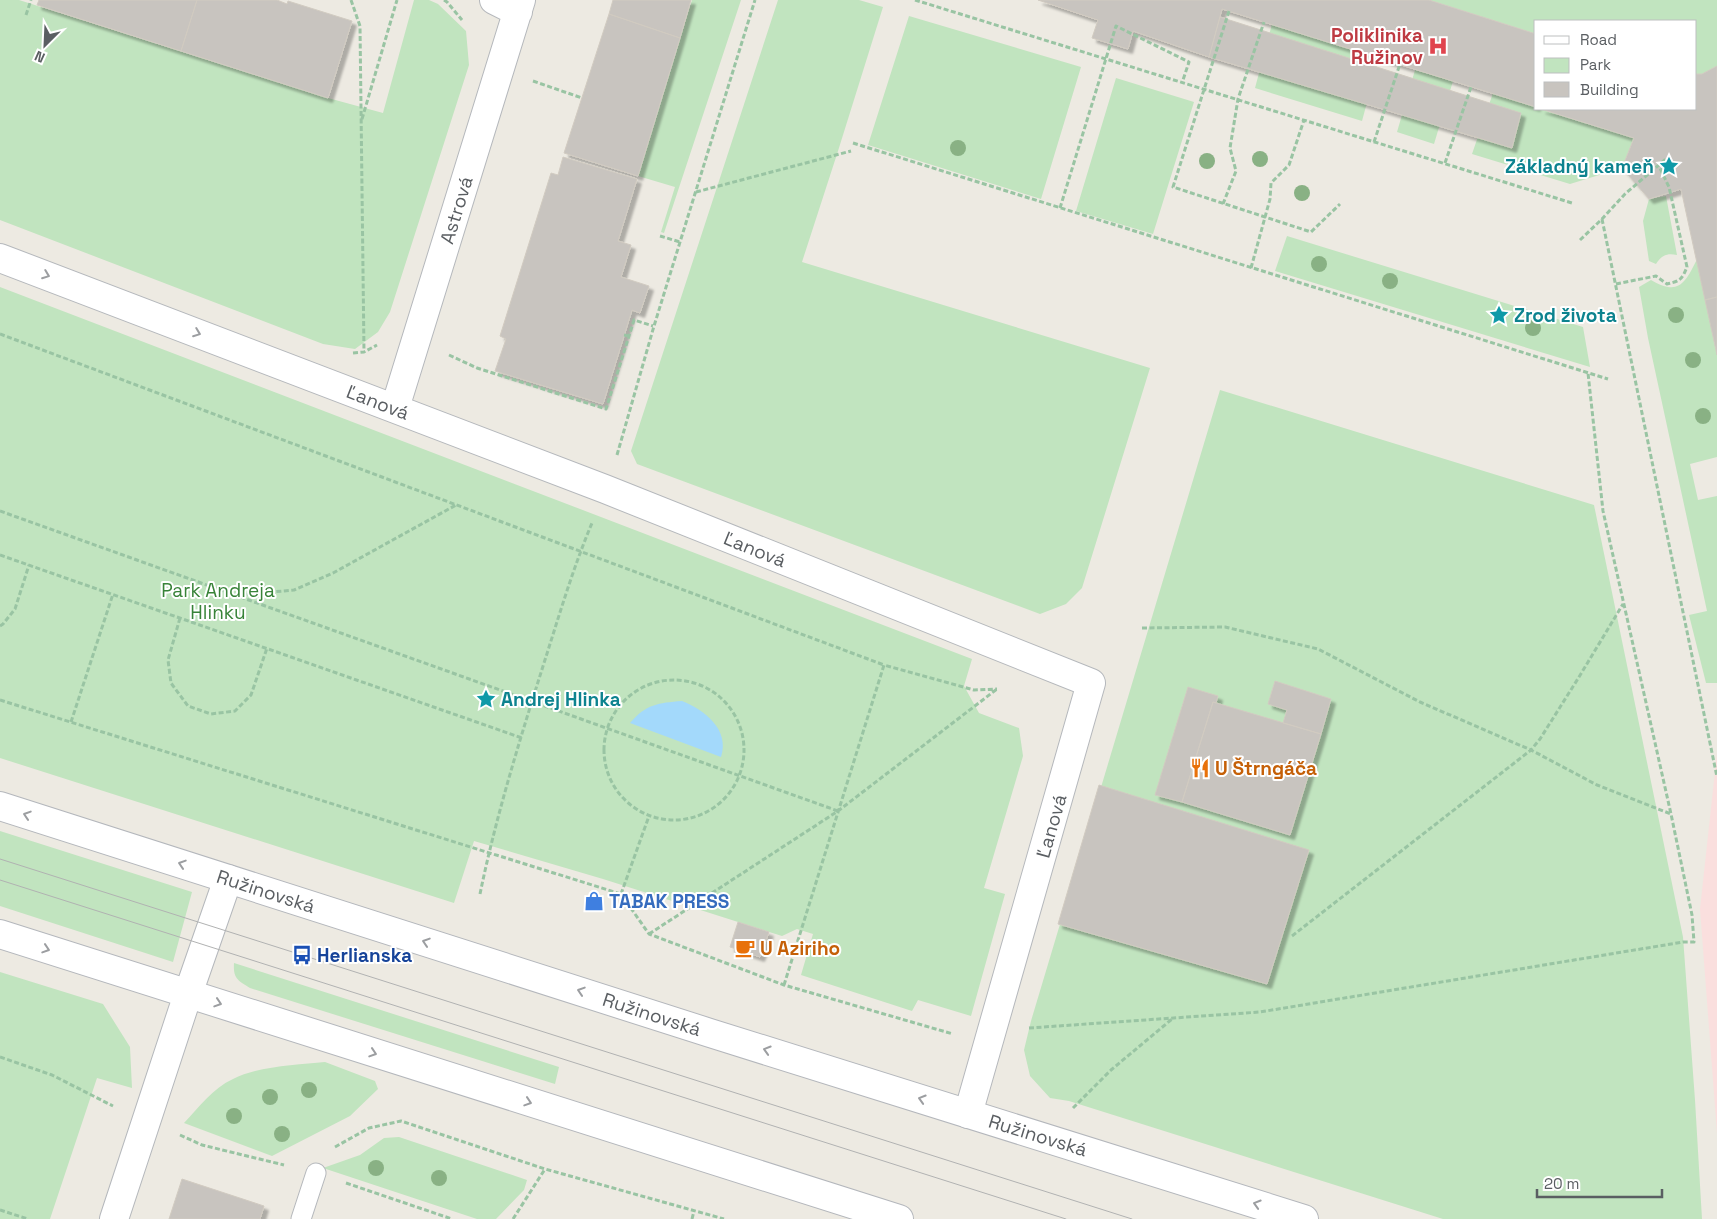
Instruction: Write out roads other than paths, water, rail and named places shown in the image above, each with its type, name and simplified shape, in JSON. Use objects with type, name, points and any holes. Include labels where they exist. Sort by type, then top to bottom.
[{"type":"street","name":"Astrová","points":[[395,408],[511,4]]},
{"type":"street","name":"Ľanová","points":[[0,258],[605,489],[1091,683],[968,1114]]},
{"type":"street","name":"Ružinovská","points":[[0,806],[1304,1219]]},
{"type":"street","points":[[114,1219],[228,879]]},
{"type":"street","points":[[0,934],[899,1219]]},
{"type":"lane","points":[[301,1219],[316,1173]]},
{"type":"water","points":[[682,701],[706,715],[718,729],[723,747],[721,757],[630,723],[647,708]]},
{"type":"tram line","points":[[0,859],[1132,1219]]},
{"type":"tram line","points":[[0,880],[1066,1219]]},
{"type":"place","name":"Poliklinika Ružinov","points":[[1438,46]]},
{"type":"place","name":"Základný kameň","points":[[1669,166]]},
{"type":"place","name":"Zrod života","points":[[1499,315]]},
{"type":"place","name":"Andrej Hlinka","points":[[486,699]]},
{"type":"place","name":"U Štrngáča","points":[[1200,768]]},
{"type":"place","name":"TABAK PRESS","points":[[594,901]]},
{"type":"place","name":"U Aziriho","points":[[745,948]]},
{"type":"place","name":"Herlianska","points":[[302,955]]},
{"type":"park label","name":"Park Andreja Hlinku","points":[[218,601]]}]
